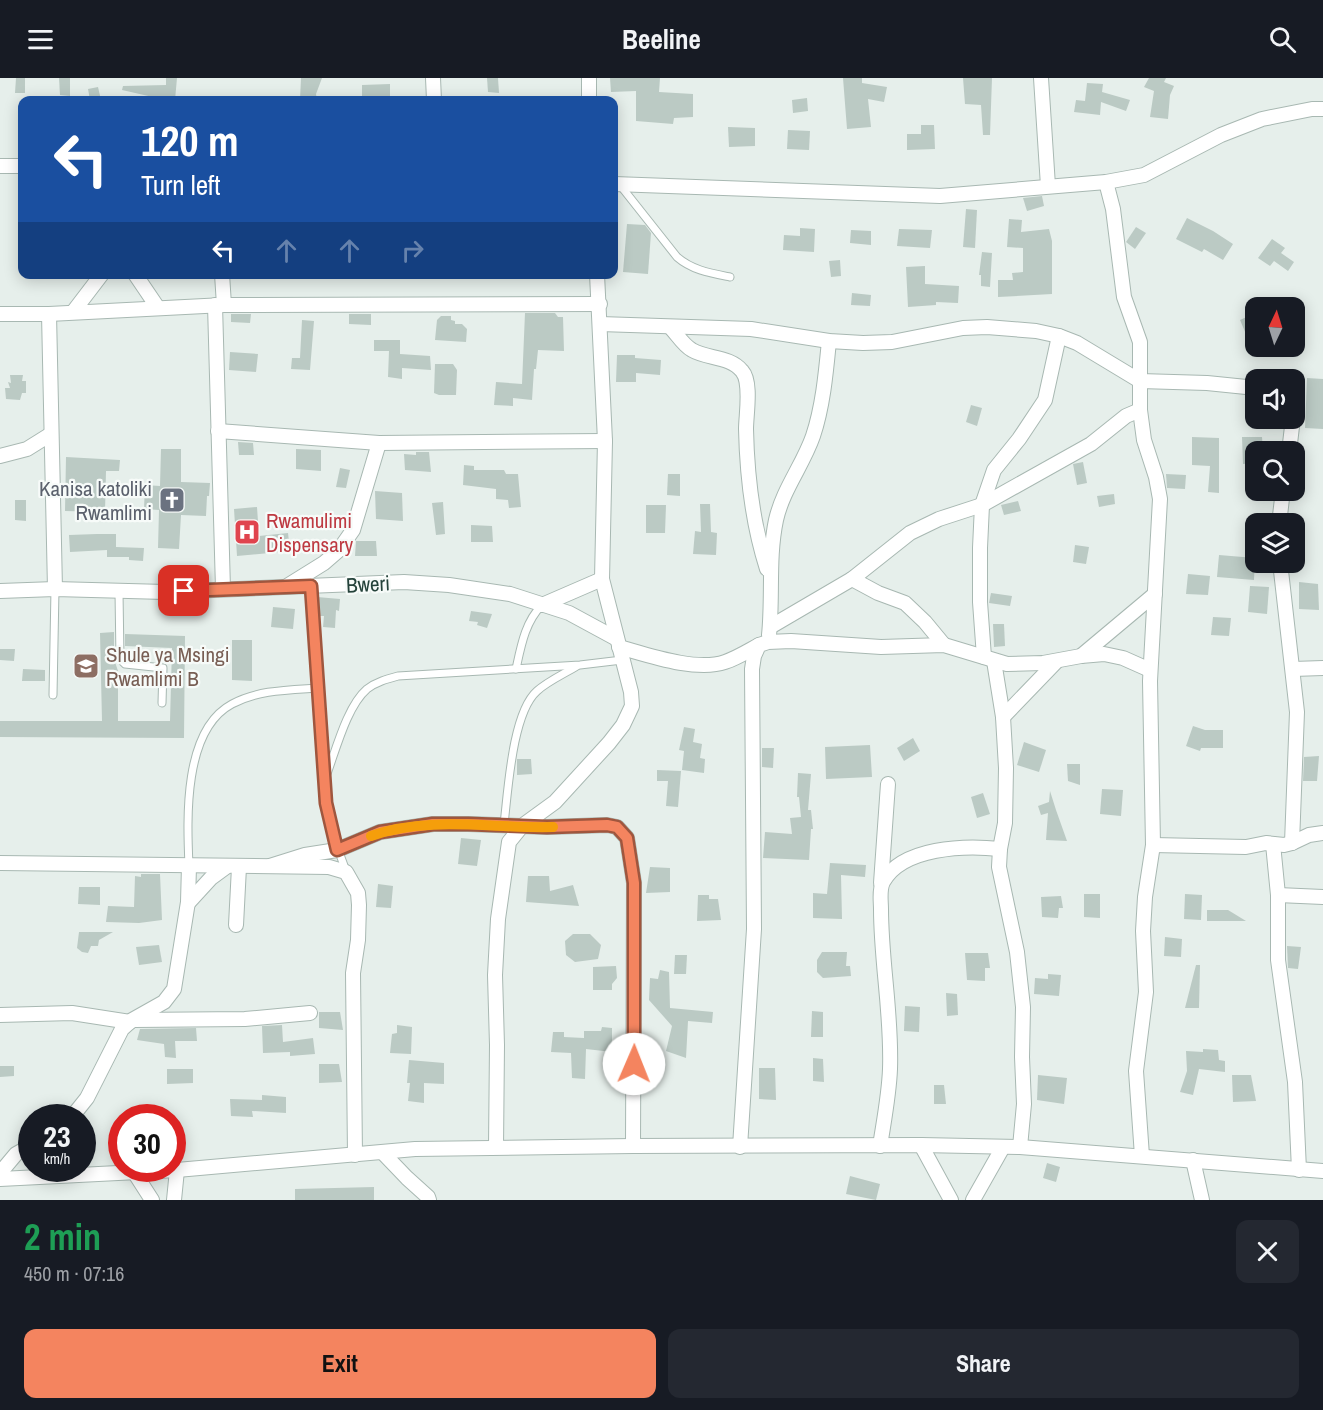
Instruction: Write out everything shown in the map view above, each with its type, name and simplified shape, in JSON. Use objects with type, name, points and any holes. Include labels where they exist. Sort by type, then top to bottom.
[{"type":"street","points":[[433,78],[434,96]]},
{"type":"street","points":[[589,78],[589,96]]},
{"type":"street","points":[[1041,78],[1048,186]]},
{"type":"street","points":[[618,185],[940,196],[1106,182],[1144,174],[1221,135],[1262,119],[1323,109]]},
{"type":"street","points":[[0,166],[18,166]]},
{"type":"street","points":[[1106,182],[1113,209],[1124,297],[1140,342],[1140,410],[1144,440],[1160,498],[1150,670],[1153,845],[1145,897],[1143,949],[1146,992],[1136,1071],[1142,1156]]},
{"type":"street","points":[[73,312],[98,279]]},
{"type":"street","points":[[138,279],[158,308]]},
{"type":"street","points":[[222,279],[219,305],[218,431],[224,589]]},
{"type":"street","points":[[496,1148],[495,975],[498,919],[509,842],[522,826],[555,802],[623,725],[632,706],[631,692],[602,579],[605,441],[598,279]]},
{"type":"street","points":[[0,314],[49,314],[219,305],[600,304]]},
{"type":"street","points":[[49,314],[55,589]]},
{"type":"street","points":[[600,324],[751,329],[829,341],[892,342],[943,331],[979,328],[1036,331],[1077,343],[1140,381],[1245,387]]},
{"type":"street","points":[[670,327],[691,350],[736,366],[746,378],[747,440],[753,507],[761,549],[771,580]]},
{"type":"street","points":[[1020,1147],[1024,1104],[1023,1006],[1017,952],[999,867],[1006,799],[1003,717],[989,659],[980,602],[982,505],[994,470],[1019,439],[1045,400],[1059,336]]},
{"type":"street","points":[[740,1147],[754,928],[752,669],[754,656],[770,627],[772,545],[776,520],[787,489],[812,437],[826,371],[829,341]]},
{"type":"street","points":[[770,627],[852,579],[883,552],[910,533],[939,519],[982,505],[1091,444],[1126,416],[1140,410]]},
{"type":"street","points":[[218,431],[380,443],[605,441]]},
{"type":"street","points":[[0,456],[27,449],[51,434]]},
{"type":"street","points":[[285,587],[324,563],[339,550],[353,530],[380,443]]},
{"type":"street","points":[[27,449],[51,460]]},
{"type":"street","points":[[1281,573],[1298,712],[1292,843]]},
{"type":"street","points":[[542,605],[602,579]]},
{"type":"street","points":[[852,579],[878,593],[905,603],[944,645]]},
{"type":"street","name":"Bweri","points":[[0,591],[55,589],[119,592],[404,582],[449,585],[500,592],[569,613],[620,649],[684,663],[706,665],[723,663],[763,643]]},
{"type":"street","points":[[1081,656],[1155,594]]},
{"type":"street","points":[[763,643],[791,641],[881,647],[944,645],[989,659],[1019,664],[1056,662],[1081,656],[1112,656],[1150,670]]},
{"type":"street","points":[[1003,717],[1056,662]]},
{"type":"street","points":[[1293,669],[1323,668]]},
{"type":"street","points":[[880,1146],[890,1068],[881,928],[881,885],[888,784]]},
{"type":"street","points":[[270,866],[305,855],[337,850],[380,832],[433,824],[607,825],[617,827],[627,838],[634,883],[633,1146]]},
{"type":"street","points":[[1153,845],[1246,847],[1257,844],[1292,843],[1309,835],[1323,833]]},
{"type":"street","points":[[1273,844],[1278,895],[1278,960],[1295,1082],[1299,1170]]},
{"type":"street","points":[[881,885],[890,872],[922,855],[945,849],[1000,849]]},
{"type":"street","points":[[0,863],[329,867],[346,872],[358,893],[359,905],[358,940],[353,973],[355,1155]]},
{"type":"street","points":[[82,1104],[122,1029],[131,1021],[164,1002],[174,989],[188,902],[189,867]]},
{"type":"street","points":[[188,902],[211,878],[233,867]]},
{"type":"street","points":[[233,867],[236,925]]},
{"type":"street","points":[[1278,895],[1323,897]]},
{"type":"street","points":[[0,1015],[72,1013],[131,1021],[245,1019],[310,1013]]},
{"type":"street","points":[[186,1169],[415,1149],[921,1145],[1020,1147],[1323,1171]]},
{"type":"street","points":[[921,1145],[951,1200]]},
{"type":"street","points":[[973,1200],[1003,1147]]},
{"type":"street","points":[[383,1153],[430,1199]]},
{"type":"street","points":[[0,1155],[16,1154]]},
{"type":"street","points":[[0,1173],[16,1154]]},
{"type":"street","points":[[1193,1160],[1202,1200]]},
{"type":"street","points":[[0,1179],[108,1173]]},
{"type":"street","points":[[140,1182],[152,1200]]},
{"type":"street","points":[[174,1200],[176,1182]]},
{"type":"lane","points":[[618,186],[684,263],[703,272],[730,276]]},
{"type":"lane","points":[[311,586],[327,810],[337,850],[346,872]]},
{"type":"lane","points":[[53,695],[55,589]]},
{"type":"lane","points":[[119,592],[120,659],[125,664],[163,668],[162,704]]},
{"type":"lane","points":[[516,669],[527,627],[533,615],[542,605]]},
{"type":"lane","points":[[504,825],[513,753],[529,701],[536,691],[580,665],[620,649]]},
{"type":"lane","points":[[325,779],[351,711],[365,691],[377,683],[398,676],[580,665]]},
{"type":"lane","points":[[189,867],[189,802],[197,753],[207,727],[218,713],[232,704],[253,696],[277,690],[318,688]]},
{"type":"building","points":[[16,78],[25,78],[25,93],[15,93]]},
{"type":"building","points":[[59,78],[70,78],[70,96],[60,95]]},
{"type":"building","points":[[166,78],[177,78],[175,96],[148,96],[122,90],[123,86],[166,85]]},
{"type":"building","points":[[301,78],[322,78],[316,96],[300,96]]},
{"type":"building","points":[[487,78],[498,78],[499,93],[488,92]]},
{"type":"building","points":[[610,78],[660,78],[659,92],[693,94],[693,117],[674,118],[673,124],[636,121],[636,91],[611,92]]},
{"type":"building","points":[[843,78],[862,78],[862,83],[887,87],[884,102],[868,99],[871,127],[847,129]]},
{"type":"building","points":[[963,78],[992,78],[990,135],[983,135],[981,105],[965,104]]},
{"type":"building","points":[[1149,78],[1166,78],[1164,82],[1174,86],[1170,95],[1168,119],[1150,117],[1154,91],[1144,87]]},
{"type":"building","points":[[1087,83],[1103,84],[1102,92],[1130,100],[1126,111],[1101,102],[1100,115],[1074,112],[1076,100],[1085,101]]},
{"type":"building","points":[[390,84],[390,96],[362,96],[362,85]]},
{"type":"building","points":[[98,87],[100,96],[89,96],[88,89]]},
{"type":"building","points":[[807,98],[808,111],[793,113],[792,100]]},
{"type":"building","points":[[921,125],[934,125],[935,149],[907,150],[907,134],[921,134]]},
{"type":"building","points":[[728,127],[755,128],[755,146],[729,147]]},
{"type":"building","points":[[788,130],[810,131],[809,150],[787,149]]},
{"type":"building","points":[[1042,196],[1044,206],[1027,211],[1023,198]]},
{"type":"building","points":[[966,209],[977,210],[975,248],[963,247]]},
{"type":"building","points":[[1187,218],[1233,244],[1223,260],[1204,249],[1202,252],[1176,239]]},
{"type":"building","points":[[1009,219],[1022,220],[1021,232],[1049,229],[1052,241],[1052,294],[998,297],[998,280],[1013,280],[1012,273],[1023,272],[1023,248],[1007,247]]},
{"type":"building","points":[[627,224],[645,225],[651,233],[648,274],[623,272]]},
{"type":"building","points":[[1136,227],[1146,233],[1135,249],[1126,242]]},
{"type":"building","points":[[800,228],[815,229],[814,252],[783,250],[784,235],[800,236]]},
{"type":"building","points":[[899,229],[932,230],[930,248],[897,246]]},
{"type":"building","points":[[851,230],[871,231],[871,245],[850,243]]},
{"type":"building","points":[[1272,239],[1285,248],[1281,253],[1294,262],[1288,271],[1274,261],[1270,266],[1258,258]]},
{"type":"building","points":[[982,252],[992,253],[990,287],[981,286],[981,275],[979,275]]},
{"type":"building","points":[[840,260],[841,276],[831,277],[829,261]]},
{"type":"building","points":[[925,266],[925,284],[959,286],[958,303],[936,302],[936,305],[908,307],[906,267]]},
{"type":"building","points":[[852,293],[871,295],[870,306],[851,305]]},
{"type":"building","points":[[525,313],[555,313],[558,317],[563,317],[564,351],[538,350],[532,400],[513,398],[513,406],[494,405],[496,382],[522,384]]},
{"type":"building","points":[[231,314],[251,314],[250,323],[231,322]]},
{"type":"building","points":[[349,314],[371,314],[371,325],[349,324]]},
{"type":"building","points":[[441,316],[451,316],[455,324],[462,324],[467,329],[466,342],[435,340],[437,320]]},
{"type":"building","points":[[1245,318],[1245,332],[1240,320]]},
{"type":"building","points":[[302,320],[314,321],[310,370],[291,369],[292,358],[300,358]]},
{"type":"building","points":[[374,340],[400,340],[400,354],[430,356],[431,370],[402,368],[402,379],[388,377],[389,351],[374,351]]},
{"type":"building","points":[[230,352],[258,354],[256,372],[229,370]]},
{"type":"building","points":[[617,355],[635,355],[635,358],[661,360],[660,375],[636,373],[636,382],[616,382]]},
{"type":"building","points":[[435,364],[453,364],[457,370],[456,395],[434,393]]},
{"type":"building","points":[[10,375],[23,375],[22,381],[26,381],[26,393],[22,393],[20,400],[6,399],[5,388],[10,388],[8,382],[11,383]]},
{"type":"building","points":[[1307,378],[1323,379],[1323,429],[1305,428]]},
{"type":"building","points":[[971,405],[982,408],[977,426],[966,422]]},
{"type":"building","points":[[1192,437],[1219,438],[1219,493],[1208,492],[1210,466],[1192,465]]},
{"type":"building","points":[[1242,437],[1262,437],[1262,441],[1245,441],[1245,464],[1243,464]]},
{"type":"building","points":[[238,442],[253,443],[254,455],[239,455]]},
{"type":"building","name":"Kanisa katoliki Rwamlimi","points":[[161,449],[181,449],[181,482],[210,483],[206,516],[181,515],[179,549],[158,548],[159,510],[144,509],[145,485],[160,486]]},
{"type":"building","points":[[296,449],[321,450],[321,471],[296,469]]},
{"type":"building","points":[[416,452],[429,452],[431,472],[405,470],[404,454],[416,455]]},
{"type":"building","points":[[66,457],[120,460],[119,471],[106,471],[105,512],[65,511]]},
{"type":"building","points":[[1083,462],[1087,483],[1077,485],[1073,464]]},
{"type":"building","points":[[464,465],[474,466],[474,470],[504,470],[506,474],[518,474],[521,507],[509,508],[508,500],[496,499],[496,489],[463,485]]},
{"type":"building","points":[[340,468],[350,470],[346,488],[336,487]]},
{"type":"building","points":[[668,474],[680,474],[680,496],[667,495]]},
{"type":"building","points":[[1166,474],[1186,475],[1185,489],[1167,488]]},
{"type":"building","points":[[375,491],[402,493],[403,521],[376,519]]},
{"type":"building","points":[[1114,494],[1115,504],[1099,507],[1097,496]]},
{"type":"building","points":[[15,500],[26,500],[26,521],[15,520]]},
{"type":"building","points":[[1018,501],[1021,511],[1004,515],[1001,505]]},
{"type":"building","points":[[443,502],[445,534],[436,535],[432,503]]},
{"type":"building","points":[[700,504],[710,504],[711,532],[717,533],[716,555],[693,554],[695,531],[701,532]]},
{"type":"building","points":[[646,505],[666,505],[665,533],[646,533]]},
{"type":"building","name":"Rwamulimi Dispensary","points":[[257,507],[259,536],[288,533],[290,551],[237,556],[234,509]]},
{"type":"building","points":[[471,525],[492,526],[493,542],[471,542]]},
{"type":"building","points":[[116,534],[116,547],[144,548],[143,561],[129,560],[129,557],[107,557],[107,550],[70,552],[69,535]]},
{"type":"building","points":[[356,541],[376,541],[377,556],[355,556]]},
{"type":"building","points":[[1075,545],[1089,547],[1086,564],[1073,562]]},
{"type":"building","points":[[1219,555],[1245,557],[1245,573],[1254,573],[1254,580],[1217,577]]},
{"type":"building","points":[[1188,574],[1210,576],[1208,595],[1186,594]]},
{"type":"building","points":[[1299,582],[1318,584],[1319,610],[1299,609]]},
{"type":"building","points":[[1250,586],[1269,587],[1267,614],[1248,612]]},
{"type":"building","points":[[991,593],[1012,596],[1010,606],[989,603]]},
{"type":"building","points":[[317,597],[340,599],[339,611],[336,610],[335,628],[323,627],[324,616],[319,616]]},
{"type":"building","points":[[273,607],[295,609],[293,629],[271,627]]},
{"type":"building","points":[[471,611],[492,614],[487,628],[477,625],[478,622],[469,621]]},
{"type":"building","points":[[1213,617],[1231,618],[1229,636],[1211,635]]},
{"type":"building","points":[[993,624],[1004,624],[1005,646],[994,647]]},
{"type":"building","points":[[114,632],[114,659],[118,671],[118,721],[170,721],[172,648],[125,646],[125,634],[185,636],[184,738],[0,737],[0,721],[102,721],[100,633]]},
{"type":"building","points":[[232,640],[252,640],[252,681],[232,680]]},
{"type":"building","points":[[0,649],[15,649],[14,661],[0,660]]},
{"type":"building","points":[[23,669],[45,670],[45,681],[22,681]]},
{"type":"building","points":[[1193,726],[1205,730],[1223,730],[1223,748],[1201,748],[1200,751],[1186,746]]},
{"type":"building","points":[[684,727],[695,729],[693,742],[702,744],[700,758],[705,759],[704,773],[682,770],[684,751],[679,750]]},
{"type":"building","points":[[913,738],[920,751],[904,761],[897,748]]},
{"type":"building","points":[[1024,742],[1046,750],[1039,772],[1017,765]]},
{"type":"building","points":[[870,745],[872,777],[826,779],[825,747]]},
{"type":"building","points":[[762,748],[774,748],[773,768],[762,767]]},
{"type":"building","points":[[1319,756],[1317,781],[1303,781],[1304,757]]},
{"type":"building","points":[[517,759],[531,759],[532,774],[517,775]]},
{"type":"building","points":[[1067,764],[1080,764],[1080,785],[1068,781]]},
{"type":"building","points":[[657,770],[681,771],[678,807],[666,806],[668,781],[657,781]]},
{"type":"building","points":[[798,773],[811,774],[808,810],[811,810],[813,829],[811,829],[809,860],[763,858],[765,832],[792,834],[790,818],[801,817],[799,797],[797,797]]},
{"type":"building","points":[[1102,789],[1123,790],[1121,816],[1100,814]]},
{"type":"building","points":[[1050,791],[1067,841],[1046,840],[1048,813],[1041,815],[1038,806],[1049,802]]},
{"type":"building","points":[[983,793],[990,814],[977,818],[971,797]]},
{"type":"building","points":[[461,838],[481,840],[477,866],[458,864]]},
{"type":"building","points":[[830,863],[866,865],[865,877],[841,875],[842,919],[813,918],[813,893],[827,894]]},
{"type":"building","points":[[650,867],[670,868],[670,892],[646,893]]},
{"type":"building","points":[[141,874],[160,874],[162,920],[139,923],[106,922],[108,906],[134,907],[135,876],[141,877]]},
{"type":"building","points":[[528,876],[549,876],[550,891],[573,885],[579,906],[526,902]]},
{"type":"building","points":[[378,884],[393,886],[391,908],[376,907]]},
{"type":"building","points":[[79,887],[100,887],[100,905],[78,904]]},
{"type":"building","points":[[1084,894],[1100,894],[1100,918],[1084,917]]},
{"type":"building","points":[[1185,894],[1202,895],[1201,920],[1184,919]]},
{"type":"building","points":[[698,895],[709,895],[709,899],[718,899],[721,920],[697,921]]},
{"type":"building","points":[[1061,896],[1063,908],[1059,908],[1058,918],[1042,917],[1041,897]]},
{"type":"building","points":[[1207,910],[1228,910],[1246,921],[1207,921]]},
{"type":"building","points":[[79,932],[113,932],[99,940],[98,946],[91,946],[88,953],[77,948]]},
{"type":"building","points":[[573,934],[590,934],[601,945],[598,959],[575,962],[566,955],[565,941]]},
{"type":"building","points":[[1165,937],[1182,939],[1181,957],[1164,956]]},
{"type":"building","points":[[159,945],[162,962],[139,965],[136,947]]},
{"type":"building","points":[[1287,946],[1301,947],[1298,969],[1288,968]]},
{"type":"building","points":[[822,952],[847,952],[846,966],[850,966],[851,976],[823,978],[817,972],[817,960]]},
{"type":"building","points":[[965,953],[988,953],[990,968],[985,968],[985,981],[967,980]]},
{"type":"building","points":[[675,955],[687,955],[686,974],[674,974]]},
{"type":"building","points":[[1196,965],[1200,965],[1199,1008],[1185,1008]]},
{"type":"building","points":[[616,966],[617,978],[612,984],[612,990],[593,990],[593,967]]},
{"type":"building","points":[[660,970],[669,972],[670,1008],[713,1012],[712,1023],[688,1021],[686,1058],[666,1051],[672,1026],[649,1000],[650,978],[658,979]]},
{"type":"building","points":[[1048,974],[1061,975],[1059,996],[1034,994],[1035,978],[1048,979]]},
{"type":"building","points":[[946,993],[957,994],[958,1015],[947,1016]]},
{"type":"building","points":[[905,1006],[920,1007],[919,1032],[904,1031]]},
{"type":"building","points":[[812,1011],[823,1012],[823,1037],[811,1037]]},
{"type":"building","points":[[319,1012],[340,1012],[343,1030],[319,1028]]},
{"type":"building","points":[[282,1025],[283,1042],[313,1038],[315,1054],[290,1056],[290,1052],[263,1053],[262,1026]]},
{"type":"building","points":[[397,1025],[412,1027],[411,1054],[390,1053],[392,1034],[397,1033]]},
{"type":"building","points":[[602,1027],[612,1028],[612,1052],[586,1049],[585,1079],[572,1078],[571,1053],[551,1052],[553,1032],[564,1032],[564,1037],[584,1038],[584,1031],[601,1031]]},
{"type":"building","points":[[196,1028],[197,1041],[175,1041],[176,1058],[165,1057],[164,1044],[137,1040],[140,1029]]},
{"type":"building","points":[[1203,1049],[1218,1050],[1219,1060],[1225,1061],[1225,1072],[1199,1069],[1193,1095],[1180,1092],[1187,1071],[1186,1051],[1203,1052]]},
{"type":"building","points":[[813,1058],[823,1059],[824,1082],[813,1081]]},
{"type":"building","points":[[409,1060],[444,1063],[444,1084],[424,1083],[424,1103],[408,1101]]},
{"type":"building","points":[[319,1064],[339,1064],[342,1082],[319,1083]]},
{"type":"building","points":[[0,1066],[14,1066],[14,1076],[0,1077]]},
{"type":"building","points":[[759,1068],[775,1068],[776,1100],[759,1099]]},
{"type":"building","points":[[167,1069],[193,1069],[193,1083],[167,1084]]},
{"type":"building","points":[[1038,1075],[1067,1078],[1064,1104],[1037,1100]]},
{"type":"building","points":[[1232,1075],[1251,1075],[1256,1101],[1233,1102]]},
{"type":"building","points":[[934,1085],[944,1085],[946,1104],[934,1104]]},
{"type":"building","points":[[262,1095],[286,1097],[286,1113],[252,1111],[253,1117],[231,1116],[230,1099],[262,1100]]},
{"type":"building","points":[[1047,1163],[1060,1167],[1056,1182],[1043,1178]]},
{"type":"building","points":[[850,1176],[880,1184],[876,1200],[846,1194]]},
{"type":"building","points":[[374,1187],[374,1200],[295,1200],[295,1189]]},
{"type":"slow traffic","points":[[371,836],[380,832],[433,824],[553,827]]},
{"type":"place","name":"Kanisa katoliki Rwamlimi","points":[[172,500]]},
{"type":"place","name":"Rwamulimi Dispensary","points":[[247,532]]},
{"type":"place","name":"Shule ya Msingi Rwamlimi B","points":[[86,666]]},
{"type":"route","points":[[184,591],[311,586],[326,803],[337,850],[380,832],[433,824],[547,827],[607,825],[617,827],[627,838],[634,883],[634,1064]]}]
